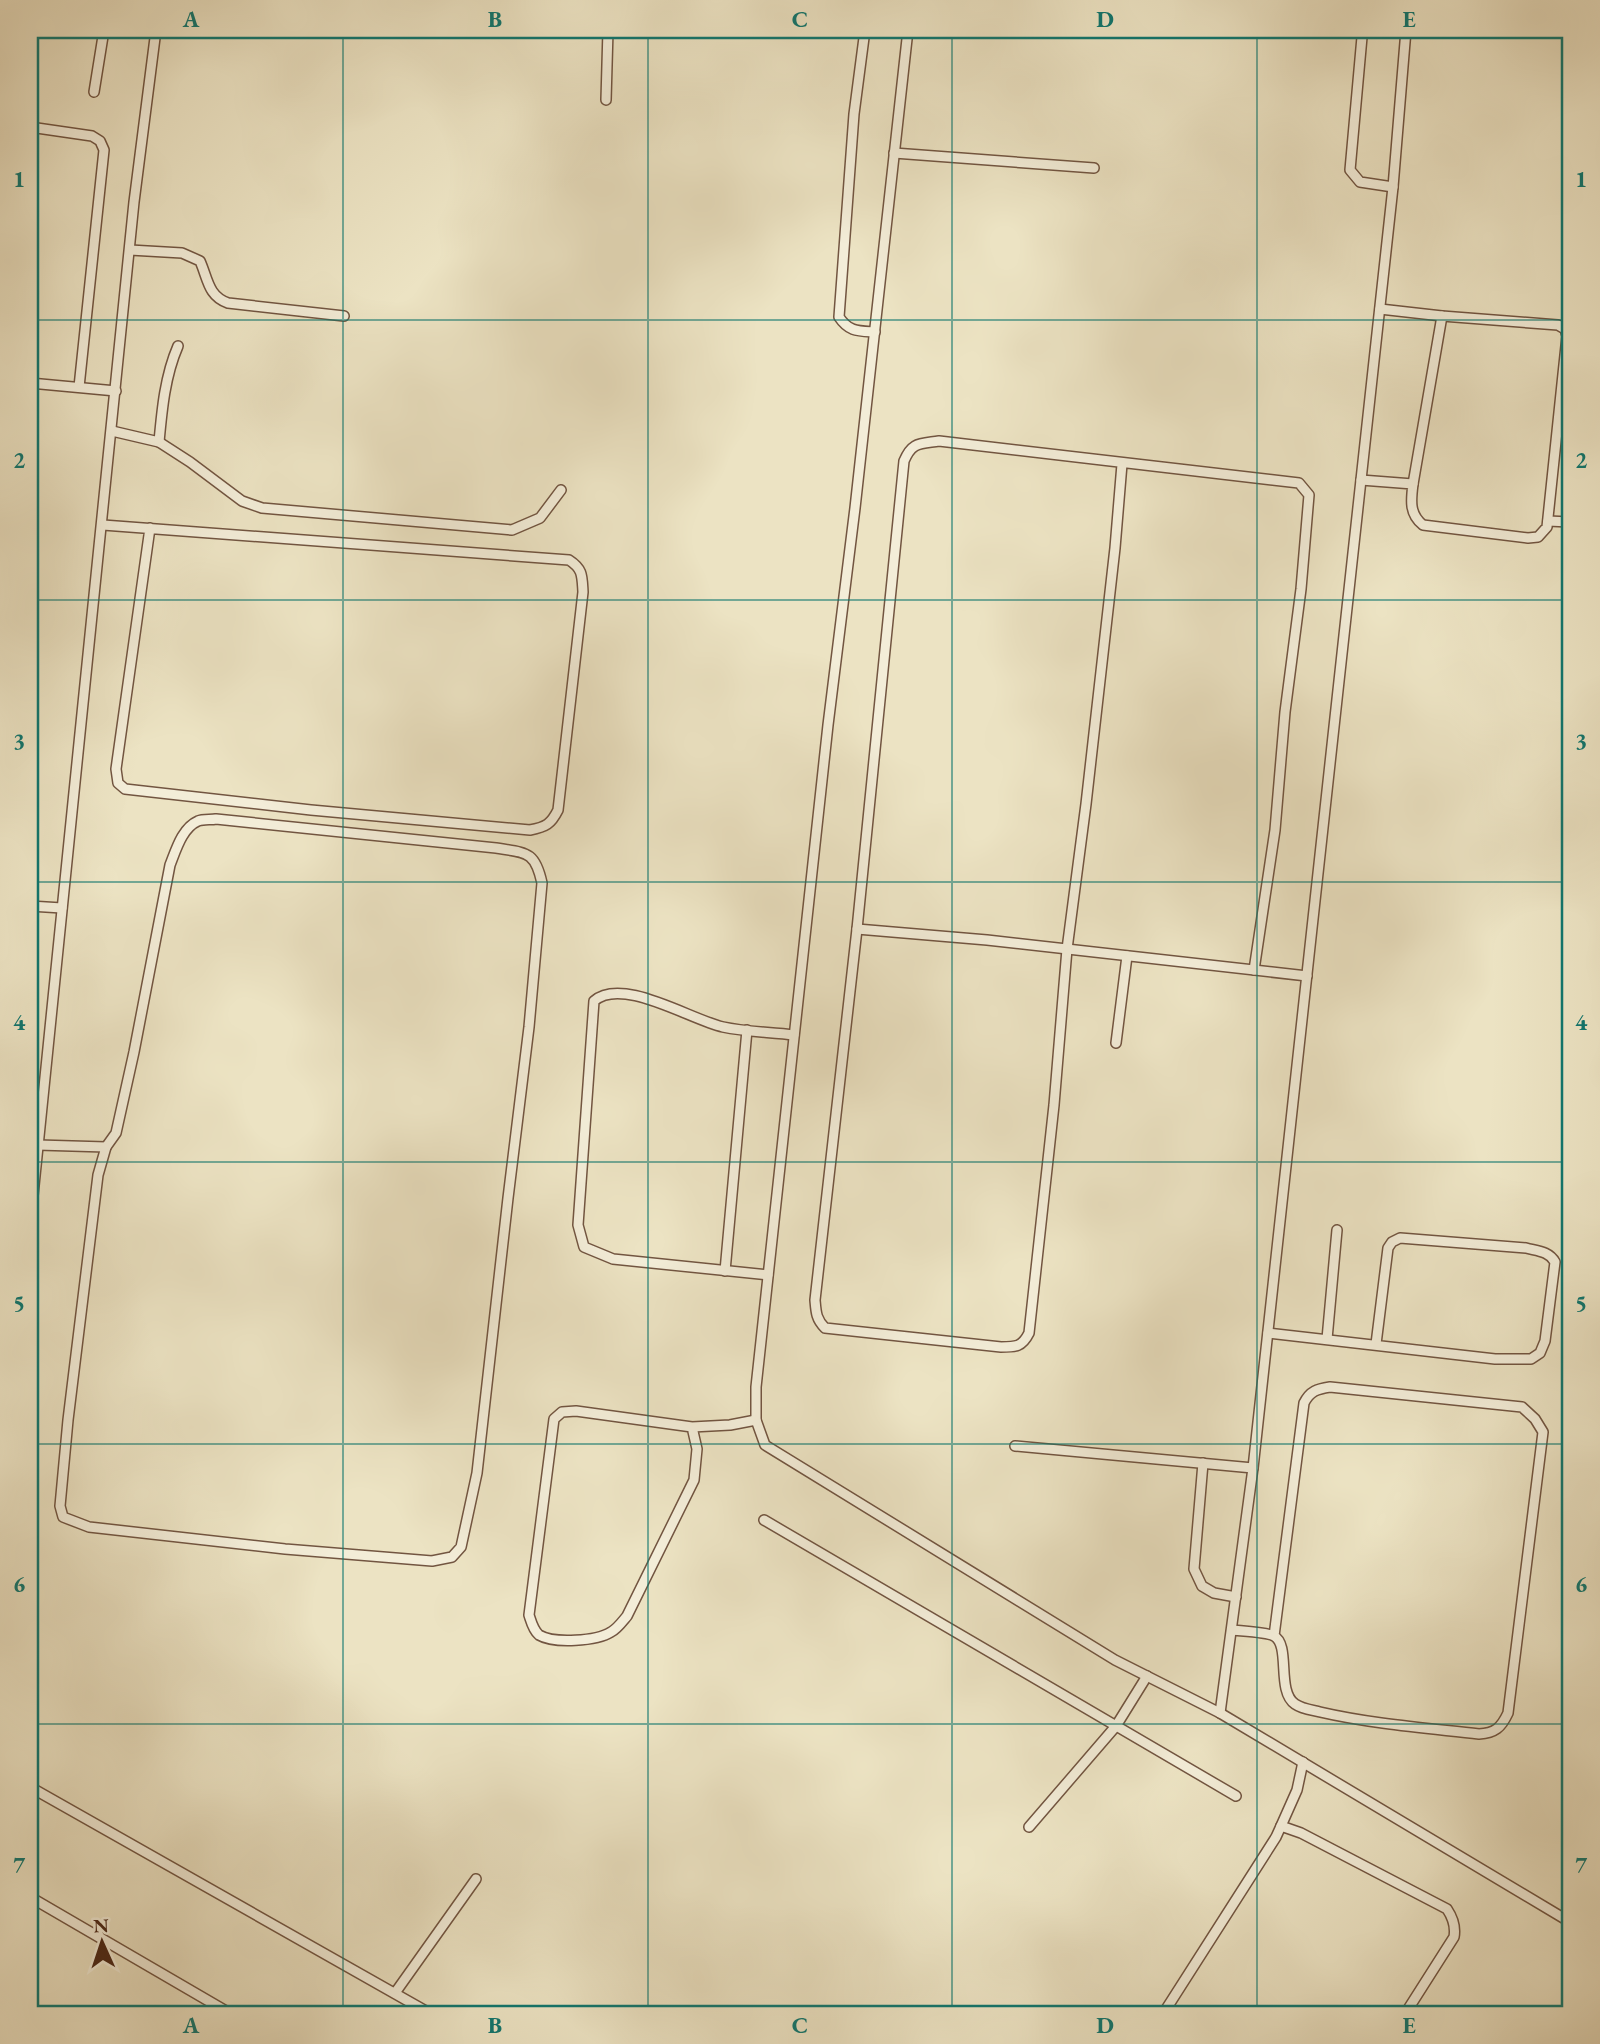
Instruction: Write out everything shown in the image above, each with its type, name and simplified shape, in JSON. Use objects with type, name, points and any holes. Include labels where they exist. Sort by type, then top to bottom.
[{"type":"lane","points":[[94,92],[104,30]]},
{"type":"lane","points":[[30,1225],[130,250],[156,30]]},
{"type":"lane","points":[[607,100],[608,30]]},
{"type":"lane","points":[[865,30],[855,114],[839,317],[845,326],[875,332]]},
{"type":"lane","points":[[908,30],[794,1035],[768,1275],[756,1420],[765,1445],[1115,1660],[1220,1713],[1570,1922]]},
{"type":"lane","points":[[1220,1713],[1268,1333],[1393,187],[1406,30]]},
{"type":"lane","points":[[1362,37],[1350,170],[1360,182],[1393,187]]},
{"type":"lane","points":[[30,127],[92,136],[100,141],[104,150],[79,387]]},
{"type":"lane","points":[[894,153],[1094,168]]},
{"type":"lane","points":[[130,250],[182,253],[200,261],[212,293],[219,300],[228,303],[344,316]]},
{"type":"lane","points":[[1380,309],[1558,324],[1565,330],[1567,335],[1548,521],[1543,534],[1538,537],[1423,525],[1416,520],[1411,502],[1413,484],[1442,316]]},
{"type":"lane","points":[[159,442],[164,395],[178,345]]},
{"type":"lane","points":[[30,383],[116,391]]},
{"type":"lane","points":[[112,431],[159,442],[242,501],[262,508],[513,530],[540,518],[561,490]]},
{"type":"lane","points":[[1122,464],[1086,804],[1067,949],[1054,1105],[1029,1333],[1024,1342],[1014,1347],[1001,1347],[825,1328],[819,1322],[815,1300],[857,929],[904,461],[909,449],[922,443],[939,441],[1299,483],[1309,495],[1275,830],[1254,970]]},
{"type":"lane","points":[[1361,480],[1413,484]]},
{"type":"lane","points":[[1548,521],[1570,522]]},
{"type":"lane","points":[[103,525],[149,528],[569,560],[578,566],[583,592],[558,810],[552,822],[544,828],[530,830],[125,789],[118,783],[116,769],[149,528]]},
{"type":"lane","points":[[216,819],[496,848],[532,857],[538,866],[542,883],[530,1027],[477,1473],[465,1535],[461,1547],[452,1557],[432,1561],[285,1549],[89,1527],[63,1517],[60,1506],[68,1420],[98,1175],[106,1147],[116,1133],[170,864],[179,841],[198,821],[216,819]]},
{"type":"lane","points":[[30,906],[62,908]]},
{"type":"lane","points":[[857,929],[1307,976]]},
{"type":"lane","points":[[1116,1044],[1127,956]]},
{"type":"lane","points":[[768,1275],[613,1259],[584,1247],[578,1224],[594,1001],[601,995],[627,993],[724,1027],[794,1035]]},
{"type":"lane","points":[[725,1271],[747,1030]]},
{"type":"lane","points":[[38,1145],[106,1147]]},
{"type":"lane","points":[[1327,1339],[1337,1230]]},
{"type":"lane","points":[[1268,1333],[1495,1359],[1531,1359],[1540,1353],[1545,1341],[1555,1262],[1545,1252],[1526,1248],[1399,1238],[1388,1248],[1376,1344]]},
{"type":"lane","points":[[1232,1630],[1274,1636],[1280,1642],[1286,1696],[1300,1707],[1339,1716],[1479,1734],[1498,1730],[1508,1713],[1543,1432],[1535,1419],[1522,1407],[1330,1387],[1309,1393],[1304,1403],[1274,1636]]},
{"type":"lane","points":[[692,1427],[697,1448],[694,1479],[627,1616],[612,1632],[596,1639],[560,1640],[540,1635],[529,1615],[554,1419],[562,1412],[576,1411],[692,1427],[730,1425],[756,1420]]},
{"type":"lane","points":[[1015,1446],[1253,1468]]},
{"type":"lane","points":[[1203,1463],[1194,1569],[1202,1586],[1214,1593],[1236,1597]]},
{"type":"lane","points":[[764,1520],[1236,1796]]},
{"type":"lane","points":[[1029,1827],[1116,1726],[1147,1676]]},
{"type":"lane","points":[[1163,2014],[1276,1837],[1297,1790],[1303,1762]]},
{"type":"lane","points":[[30,1787],[431,2014]]},
{"type":"lane","points":[[1281,1826],[1301,1833],[1447,1909],[1455,1926],[1454,1937],[1405,2014]]},
{"type":"lane","points":[[396,1993],[476,1879]]},
{"type":"lane","points":[[30,1897],[231,2014]]}]
